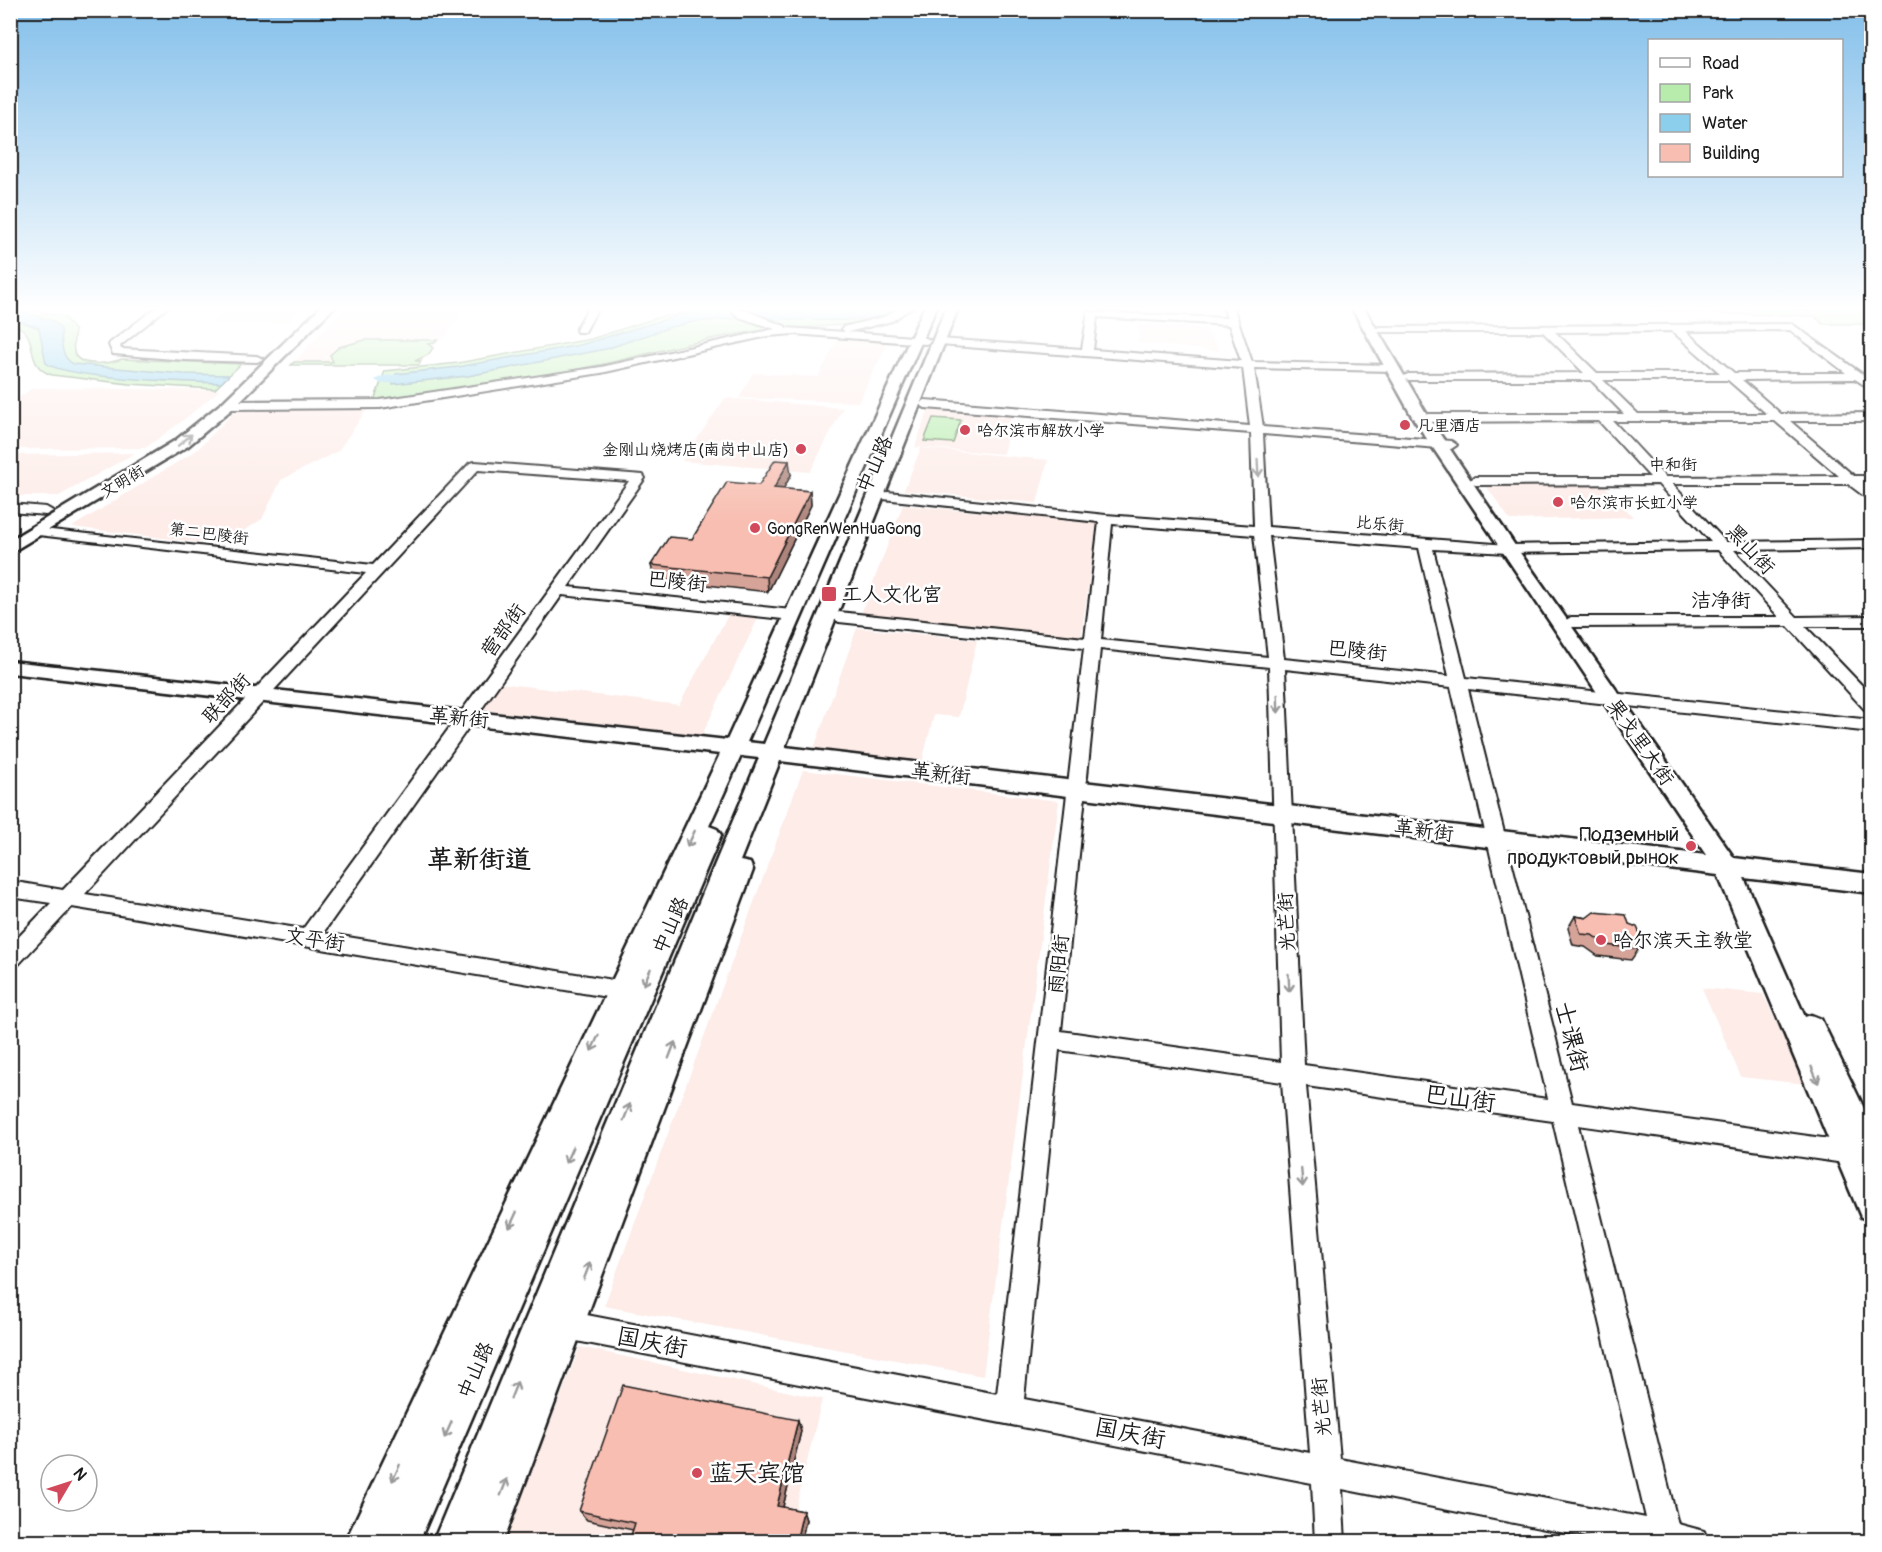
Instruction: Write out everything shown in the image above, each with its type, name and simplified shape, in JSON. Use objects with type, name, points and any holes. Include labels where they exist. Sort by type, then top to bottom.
[{"type":"main road","name":"文明街","points":[[10,533],[151,450],[209,405],[236,378]]},
{"type":"main road","name":"文明街","points":[[10,548],[162,457],[228,405],[249,378]]},
{"type":"main road","points":[[484,1542],[566,1325],[759,751],[792,615],[914,378]]},
{"type":"main road","name":"中山路","points":[[399,1542],[759,751],[918,378]]},
{"type":"main road","points":[[364,1542],[620,990],[839,617],[926,404],[929,378]]},
{"type":"main road","name":"果戈里大街","points":[[1403,378],[1514,548],[1733,868],[1865,1156],[1872,1206]]},
{"type":"main road","name":"果戈里大街","points":[[1445,445],[1475,481],[1514,548],[1571,622],[1617,699]]},
{"type":"main road","name":"革新街","points":[[10,667],[759,751],[1872,884]]},
{"type":"main road","name":"中山路","points":[[452,1542],[751,807],[759,751]]},
{"type":"street","points":[[228,405],[380,404],[546,378]]},
{"type":"street","name":"光芒街","points":[[1250,378],[1257,431],[1261,531],[1277,663],[1281,813],[1293,1074],[1330,1542]]},
{"type":"street","points":[[1594,378],[1634,417]]},
{"type":"street","points":[[1733,378],[1872,498]]},
{"type":"street","points":[[926,404],[1445,445]]},
{"type":"street","points":[[1428,418],[1872,417]]},
{"type":"street","name":"黑山街","points":[[1603,418],[1872,707]]},
{"type":"street","name":"联部街","points":[[10,960],[70,899],[258,694],[475,466]]},
{"type":"street","name":"营部街","points":[[308,938],[638,478],[475,466]]},
{"type":"street","name":"中和街","points":[[1475,481],[1872,480]]},
{"type":"street","name":"比乐街","points":[[888,496],[1106,519],[1425,544],[1514,548],[1872,544]]},
{"type":"street","points":[[10,508],[46,511]]},
{"type":"street","name":"雨阳街","points":[[1009,1410],[1106,519]]},
{"type":"street","name":"第二巴陵街","points":[[38,531],[376,570]]},
{"type":"street","name":"士课街","points":[[1425,544],[1666,1539]]},
{"type":"street","name":"巴陵街","points":[[558,590],[792,615]]},
{"type":"street","name":"巴陵街","points":[[839,617],[1872,726]]},
{"type":"street","name":"洁净街","points":[[1571,622],[1872,621]]},
{"type":"street","name":"文平街","points":[[10,889],[620,990]]},
{"type":"street","name":"巴山街","points":[[1049,1039],[1865,1156]]},
{"type":"street","name":"国庆街","points":[[566,1325],[1326,1471],[1666,1539],[1693,1542]]},
{"type":"shaded area","points":[[750,378],[870,378],[858,402],[739,398]]},
{"type":"shaded area","points":[[33,388],[220,390],[145,448],[11,449],[11,403]]},
{"type":"shaded area","points":[[725,398],[843,408],[810,472],[682,461]]},
{"type":"shaded area","name":"哈尔滨市解放小学","points":[[929,407],[1012,413],[1003,454],[915,447]]},
{"type":"shaded area","points":[[238,408],[368,408],[338,451],[281,480],[262,519],[222,545],[72,527],[197,450]]},
{"type":"shaded area","points":[[921,448],[1048,460],[1037,503],[904,490]]},
{"type":"shaded area","points":[[135,453],[59,496],[11,496],[11,455]]},
{"type":"shaded area","name":"哈尔滨市长虹小学","points":[[1603,484],[1633,517],[1510,520],[1487,487]]},
{"type":"shaded area","points":[[903,505],[1097,523],[1081,637],[861,614]]},
{"type":"shaded area","points":[[731,610],[760,614],[702,735],[480,710],[498,683],[679,705]]},
{"type":"shaded area","points":[[857,628],[977,640],[959,717],[934,715],[921,766],[812,754]]},
{"type":"shaded area","points":[[803,770],[1059,801],[983,1376],[604,1306]]},
{"type":"shaded area","points":[[1702,988],[1763,994],[1806,1084],[1741,1077]]},
{"type":"shaded area","points":[[580,1347],[822,1399],[788,1541],[503,1542]]},
{"type":"green space","points":[[81,378],[226,378],[215,389]]},
{"type":"green space","points":[[382,378],[526,378],[457,390],[374,401]]},
{"type":"green space","points":[[933,418],[961,420],[953,443],[924,441]]},
{"type":"water","points":[[124,378],[226,378],[221,383]]},
{"type":"water","points":[[395,378],[445,378],[393,384]]},
{"type":"building","name":"GongRenWenHuaGong","points":[[775,460],[789,461],[774,488],[810,491],[767,577],[651,565],[669,537],[692,539],[727,482],[759,485]]},
{"type":"building","points":[[1594,912],[1626,915],[1629,924],[1637,927],[1641,936],[1636,942],[1639,949],[1606,945],[1592,935],[1581,934],[1575,916],[1586,918]]},
{"type":"building","name":"蓝天宾馆","points":[[623,1385],[798,1420],[777,1506],[803,1511],[796,1542],[629,1542],[635,1523],[579,1511]]},
{"type":"waterway","points":[[382,380],[399,378]]},
{"type":"place","name":"凡里酒店","points":[[1405,425]]},
{"type":"place","name":"哈尔滨市解放小学","points":[[965,430]]},
{"type":"place","name":"金刚山烧烤店(南岗中山店)","points":[[801,449]]},
{"type":"place","name":"哈尔滨市长虹小学","points":[[1558,502]]},
{"type":"place","name":"GongRenWenHuaGong","points":[[755,528]]},
{"type":"place","name":"工人文化宫","points":[[829,594]]},
{"type":"place","name":"Подземный продуктовый рынок","points":[[1691,846]]},
{"type":"place","name":"哈尔滨天主教堂","points":[[1601,940]]},
{"type":"place","name":"蓝天宾馆","points":[[697,1473]]},
{"type":"district","name":"革新街道","points":[[479,859]]}]
